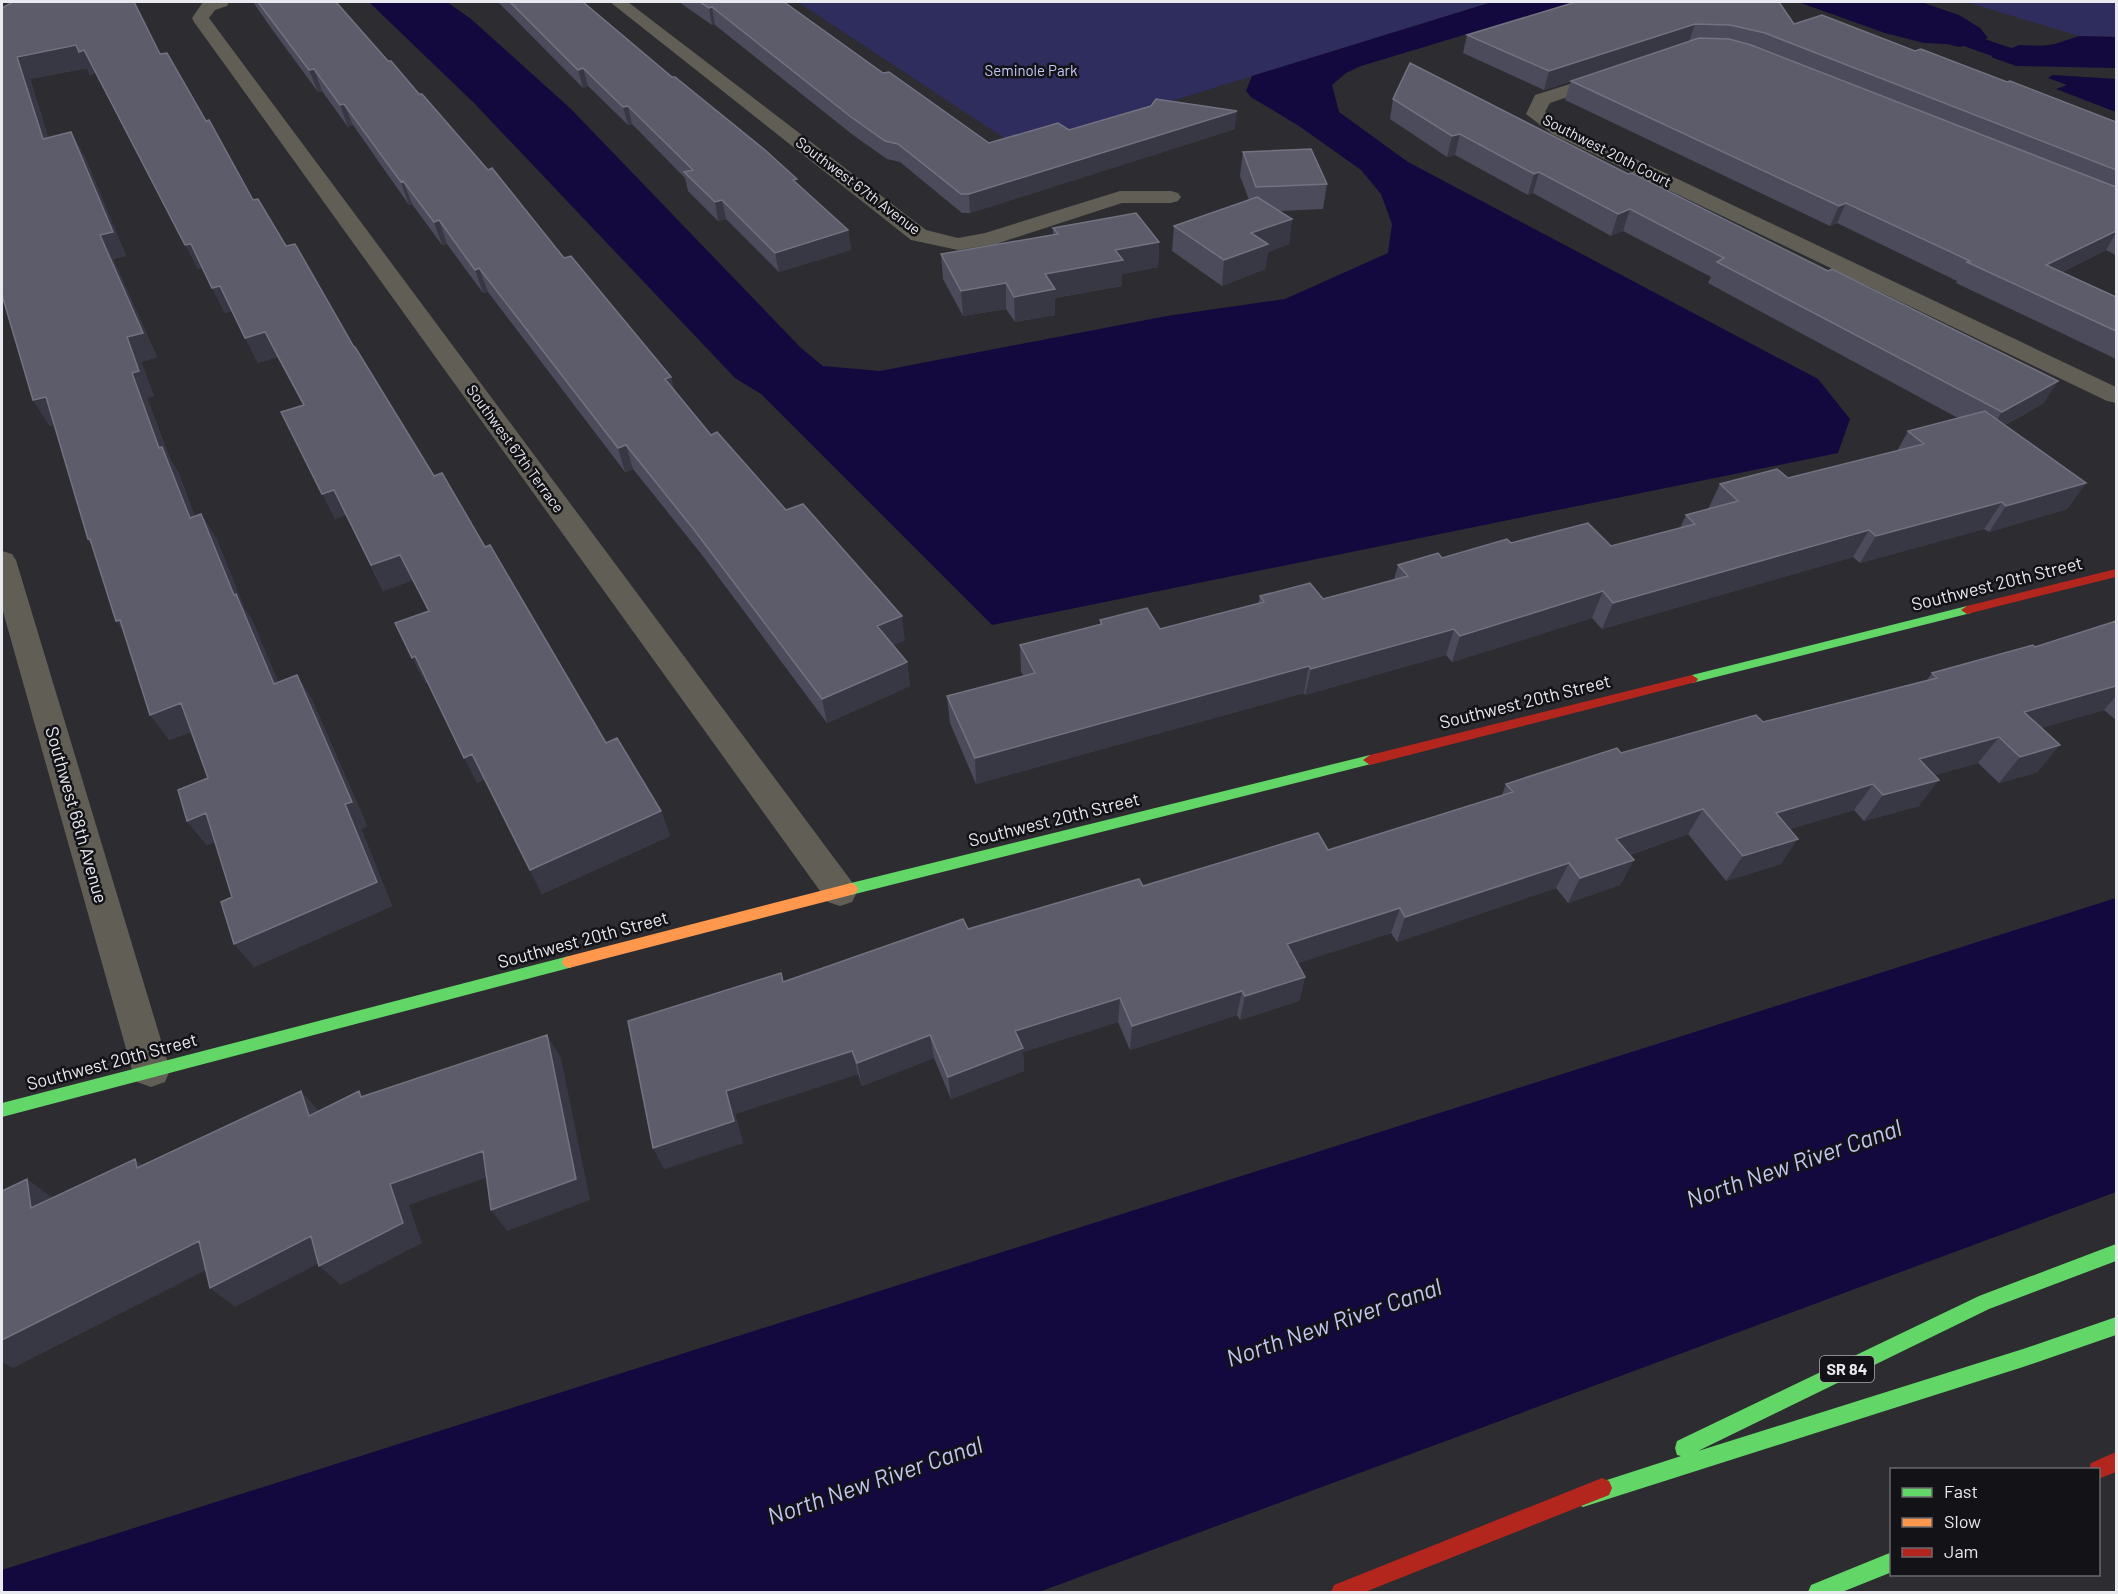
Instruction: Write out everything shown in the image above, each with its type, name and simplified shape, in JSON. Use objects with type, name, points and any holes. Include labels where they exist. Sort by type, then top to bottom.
[{"type":"main road","name":"Southwest 20th Street","points":[[2,1110],[840,892],[2116,573]]},
{"type":"main road","name":"SR 84","points":[[1341,1593],[1583,1497],[1985,1302],[2116,1252]]},
{"type":"main road","points":[[1583,1497],[2023,1358],[2116,1326]]},
{"type":"main road","points":[[2100,1469],[2116,1462]]},
{"type":"main road","points":[[1818,1593],[1890,1563]]},
{"type":"street","name":"Southwest 67th Avenue","points":[[618,2],[920,235],[958,244],[988,239],[1120,197],[1171,197]]},
{"type":"street","name":"Southwest 67th Terrace","points":[[215,4],[200,18],[840,892]]},
{"type":"street","name":"Southwest 20th Court","points":[[1626,70],[1542,99],[1535,114],[1559,130],[2116,396]]},
{"type":"street","name":"Southwest 68th Avenue","points":[[2,560],[151,1070]]},
{"type":"green space","name":"Seminole Park","points":[[798,2],[1492,2],[1019,148]]},
{"type":"green space","points":[[1966,2],[2116,2],[2116,37],[2079,36]]},
{"type":"water","points":[[369,2],[447,2],[471,19],[571,109],[801,348],[823,366],[880,371],[1167,316],[1285,299],[1388,253],[1392,224],[1381,194],[1361,170],[1299,126],[1251,97],[1246,91],[1252,76],[1492,2],[1573,2],[1361,66],[1346,73],[1332,85],[1339,112],[1408,162],[1818,379],[1850,419],[1838,453],[992,625],[761,394],[735,378],[474,103]]},
{"type":"water","points":[[1798,2],[1921,2],[1959,15],[1980,28],[1988,38],[1960,47],[1924,43],[1885,33]]},
{"type":"water","points":[[2079,36],[2116,37],[2116,68],[2016,66],[1991,57],[2019,45],[2049,46]]},
{"type":"water","points":[[2053,75],[2116,79],[2116,112],[2056,89],[2067,85],[2048,78]]},
{"type":"water","name":"North New River Canal","points":[[2116,898],[2116,1192],[1039,1592],[2,1592],[2,1570]]},
{"type":"building","points":[[13,2],[134,2],[160,54],[167,53],[206,121],[209,120],[253,200],[258,199],[286,246],[295,244],[354,347],[434,476],[442,473],[485,547],[490,545],[606,743],[617,738],[661,811],[530,870],[472,754],[464,758],[415,656],[412,658],[395,623],[429,611],[400,555],[371,565],[334,490],[322,494],[281,412],[304,405],[265,332],[245,338],[220,286],[212,288],[191,244],[185,245],[84,50],[79,52],[76,45],[17,57],[43,139],[71,132],[113,232],[100,235],[143,333],[127,337],[139,371],[132,373],[159,448],[162,447],[190,518],[201,514],[274,684],[297,675],[352,802],[345,804],[377,882],[234,944],[221,902],[232,897],[206,813],[187,821],[178,790],[208,778],[181,703],[150,715],[120,620],[116,621],[90,539],[88,539],[46,397],[33,400],[2,295],[2,8]]},
{"type":"building","points":[[258,2],[336,2],[388,61],[391,61],[419,94],[422,94],[488,170],[492,168],[564,258],[571,256],[671,377],[665,379],[711,435],[717,432],[786,510],[803,504],[902,616],[877,626],[907,662],[822,699],[695,531],[626,445],[618,448],[479,268],[475,270],[439,220],[434,222],[403,181],[401,182],[344,104],[340,105],[314,69],[309,70]]},
{"type":"building","points":[[510,2],[583,2],[672,77],[675,77],[765,150],[797,179],[793,180],[848,230],[775,253],[722,200],[715,202],[684,172],[693,170],[628,106],[623,107],[583,68],[578,70]]},
{"type":"building","points":[[700,2],[784,2],[883,73],[889,72],[989,143],[1058,123],[1069,130],[1151,106],[1156,99],[1237,111],[969,194],[961,194],[898,144],[885,141],[851,117],[712,7],[709,8]]},
{"type":"building","points":[[1576,2],[1779,2],[1794,24],[1822,15],[1915,51],[1921,49],[2007,82],[2010,81],[2116,122],[2116,170],[1765,33],[1730,25],[1695,24],[1549,71],[1467,35]]},
{"type":"building","points":[[1699,38],[1729,39],[1751,45],[2116,187],[2116,231],[2046,265],[2116,297],[2116,331],[1846,203],[1839,206],[1571,81]]},
{"type":"building","points":[[1410,63],[1628,174],[1632,173],[1828,271],[1832,269],[2058,381],[2002,412],[1717,262],[1724,258],[1630,209],[1618,214],[1539,172],[1534,174],[1460,134],[1452,136],[1393,99]]},
{"type":"building","points":[[1311,149],[1327,184],[1256,187],[1243,152]]},
{"type":"building","points":[[1257,197],[1292,219],[1251,233],[1268,244],[1224,260],[1174,226]]},
{"type":"building","points":[[1136,213],[1159,242],[1115,250],[1123,260],[1045,274],[1055,289],[1014,297],[1006,283],[961,291],[941,254],[1058,234],[1053,228]]},
{"type":"building","points":[[1985,411],[2086,483],[2006,506],[2002,502],[1876,536],[1869,530],[1613,603],[1603,591],[1460,636],[1454,629],[1311,669],[1309,666],[975,758],[947,696],[1035,673],[1020,645],[1102,624],[1100,620],[1147,608],[1160,629],[1264,602],[1260,596],[1310,583],[1323,599],[1408,576],[1398,565],[1438,553],[1442,558],[1507,539],[1511,543],[1588,523],[1611,546],[1695,524],[1686,515],[1738,501],[1720,484],[1777,469],[1788,478],[1924,444],[1908,431]]},
{"type":"building","points":[[2116,621],[2116,686],[2024,712],[2060,745],[2020,757],[1999,737],[1919,759],[1939,780],[1883,795],[1873,784],[1776,813],[1798,839],[1743,856],[1703,809],[1616,839],[1634,860],[1580,878],[1569,863],[1405,917],[1400,908],[1287,944],[1305,977],[1245,996],[1242,991],[1132,1026],[1120,998],[1015,1031],[1023,1048],[948,1077],[930,1035],[857,1063],[852,1051],[726,1091],[734,1121],[653,1148],[628,1021],[781,973],[783,982],[963,919],[968,929],[1139,879],[1143,886],[1318,833],[1328,850],[1513,792],[1506,784],[1617,748],[1621,753],[1756,715],[1763,722],[1937,678],[1932,673],[2033,645],[2035,647]]},
{"type":"building","points":[[547,1035],[576,1179],[491,1210],[483,1151],[390,1184],[403,1223],[319,1266],[311,1236],[210,1288],[199,1241],[2,1340],[2,1191],[27,1179],[31,1208],[135,1159],[137,1168],[301,1091],[309,1116],[359,1091],[361,1097]]},
{"type":"waterway","points":[[1857,2],[2012,56],[2116,44]]},
{"type":"traffic: fast","points":[[1692,679],[1967,610]]},
{"type":"traffic: fast","points":[[851,889],[1370,760]]},
{"type":"traffic: fast","points":[[2,1110],[569,962]]},
{"type":"traffic: fast","points":[[1684,1448],[1985,1302],[2116,1253]]},
{"type":"traffic: fast","points":[[1583,1497],[2023,1358],[2116,1326]]},
{"type":"traffic: fast","points":[[1818,1592],[1890,1563]]},
{"type":"traffic: slow","points":[[569,962],[851,889]]},
{"type":"traffic: jam","points":[[1967,610],[2116,573]]},
{"type":"traffic: jam","points":[[1370,760],[1692,679]]},
{"type":"traffic: jam","points":[[2100,1469],[2116,1462]]},
{"type":"traffic: jam","points":[[1341,1592],[1602,1488]]}]
